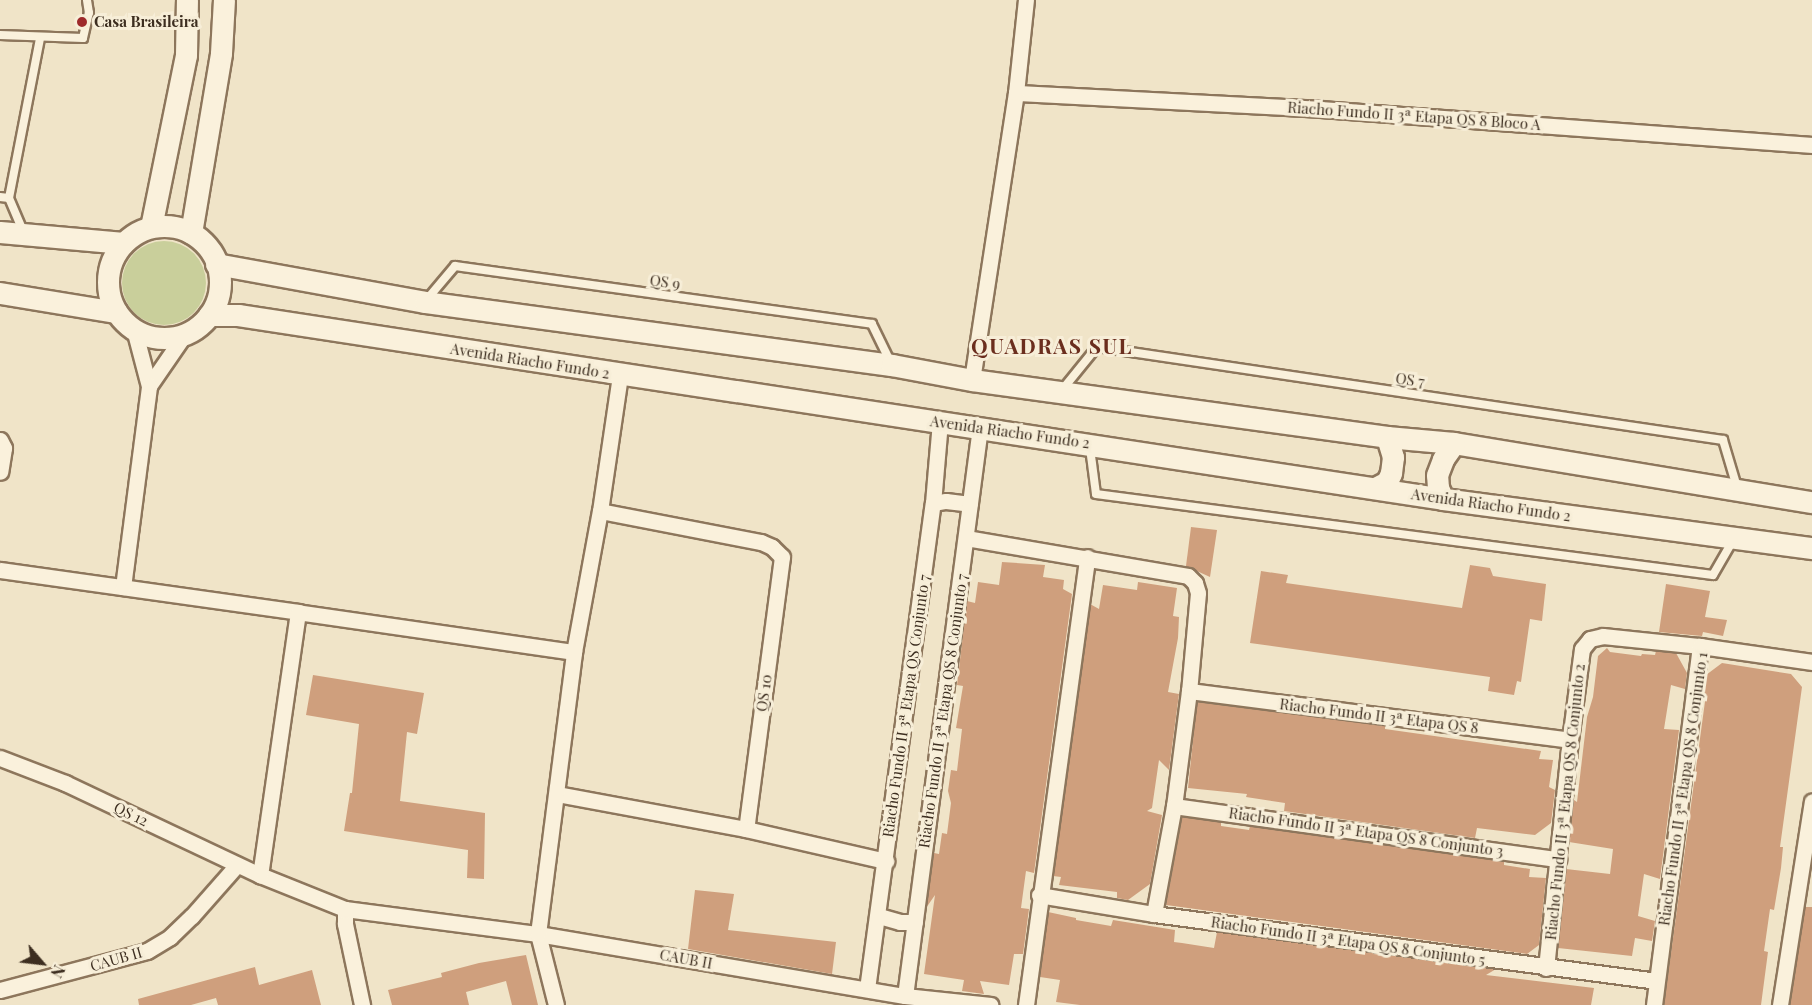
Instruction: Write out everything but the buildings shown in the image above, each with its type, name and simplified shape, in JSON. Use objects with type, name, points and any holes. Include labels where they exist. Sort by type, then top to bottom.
[{"type":"main road","points":[[152,227],[186,56],[187,0]]},
{"type":"main road","points":[[191,233],[221,53],[224,0]]},
{"type":"main road","points":[[165,226],[191,233],[211,251],[220,281],[217,298],[209,315],[198,326],[184,334],[158,337],[134,330],[116,312],[109,295],[108,276],[113,259],[124,243],[136,233],[152,227],[165,226]]},
{"type":"main road","points":[[0,232],[124,243]]},
{"type":"main road","points":[[216,264],[425,302],[892,365],[972,380],[1387,437],[1454,443],[1812,502]]},
{"type":"main road","points":[[0,293],[116,312]]},
{"type":"main road","name":"Avenida Riacho Fundo 2","points":[[209,315],[238,315],[1443,499],[1812,548]]},
{"type":"main road","points":[[1375,488],[1387,482],[1391,473],[1393,457],[1387,437]]},
{"type":"main road","points":[[1443,499],[1438,488],[1437,475],[1443,459],[1454,443]]},
{"type":"street","points":[[972,380],[1016,93],[1026,0]]},
{"type":"street","name":"Riacho Fundo II 3ª Etapa QS 8 Bloco A","points":[[1016,93],[1321,109],[1812,145]]},
{"type":"street","points":[[123,587],[149,386],[134,330]]},
{"type":"street","points":[[149,386],[184,334]]},
{"type":"street","points":[[556,1005],[538,934],[574,652],[600,511],[620,375]]},
{"type":"street","name":"Riacho Fundo II 3ª Etapa QS Conjunto 7","points":[[867,989],[879,916],[933,503],[940,422]]},
{"type":"street","name":"Riacho Fundo II 3ª Etapa QS 8 Conjunto 7","points":[[905,996],[981,427]]},
{"type":"street","points":[[0,440],[4,448],[0,472]]},
{"type":"street","points":[[933,503],[946,501],[970,504]]},
{"type":"street","name":"QS 10","points":[[600,511],[761,542],[772,547],[782,557],[746,828]]},
{"type":"street","points":[[966,538],[1188,576],[1195,583],[1198,593],[1189,691],[1174,806],[1154,914]]},
{"type":"street","points":[[1026,1005],[1039,895],[1087,557]]},
{"type":"street","points":[[0,570],[574,652]]},
{"type":"street","points":[[260,874],[298,612]]},
{"type":"street","name":"Riacho Fundo II 3ª Etapa QS 8 Conjunto 2","points":[[1546,968],[1582,649],[1590,639],[1603,636],[1700,646]]},
{"type":"street","name":"Riacho Fundo II 3ª Etapa QS 8 Conjunto 1","points":[[1654,1005],[1700,646],[1812,662]]},
{"type":"street","name":"Riacho Fundo II 3ª Etapa QS 8","points":[[1189,691],[1570,740]]},
{"type":"street","name":"QS 12","points":[[0,758],[65,783],[237,865],[345,909]]},
{"type":"street","points":[[557,794],[746,828],[886,861]]},
{"type":"street","points":[[1780,1005],[1812,801]]},
{"type":"street","name":"Riacho Fundo II 3ª Etapa QS 8 Conjunto 3","points":[[1174,806],[1558,859]]},
{"type":"street","name":"CAUB II","points":[[0,990],[147,951],[170,937],[192,916],[237,865]]},
{"type":"street","name":"Riacho Fundo II 3ª Etapa QS 8 Conjunto 5","points":[[1039,895],[1154,914],[1657,981]]},
{"type":"street","points":[[345,909],[345,924],[362,1005]]},
{"type":"street","name":"CAUB II","points":[[345,909],[538,934],[905,996],[991,1005]]},
{"type":"street","points":[[879,916],[900,922],[915,922]]},
{"type":"lane","points":[[0,35],[82,38],[89,13],[87,0]]},
{"type":"lane","points":[[25,235],[4,197],[40,38]]},
{"type":"lane","name":"QS 9","points":[[425,302],[455,266],[872,324],[892,365]]},
{"type":"lane","name":"QS 7","points":[[1060,391],[1097,347],[1723,440],[1738,491]]},
{"type":"lane","points":[[1090,444],[1096,494],[1713,575],[1735,537]]},
{"type":"green space","points":[[164,241],[180,244],[194,253],[203,267],[206,283],[203,299],[194,313],[180,322],[164,325],[148,322],[134,313],[125,299],[122,283],[125,267],[134,253],[148,244]]},
{"type":"place","name":"Casa Brasileira","points":[[82,22]]},
{"type":"district","name":"QUADRAS SUL","points":[[1052,345]]}]
